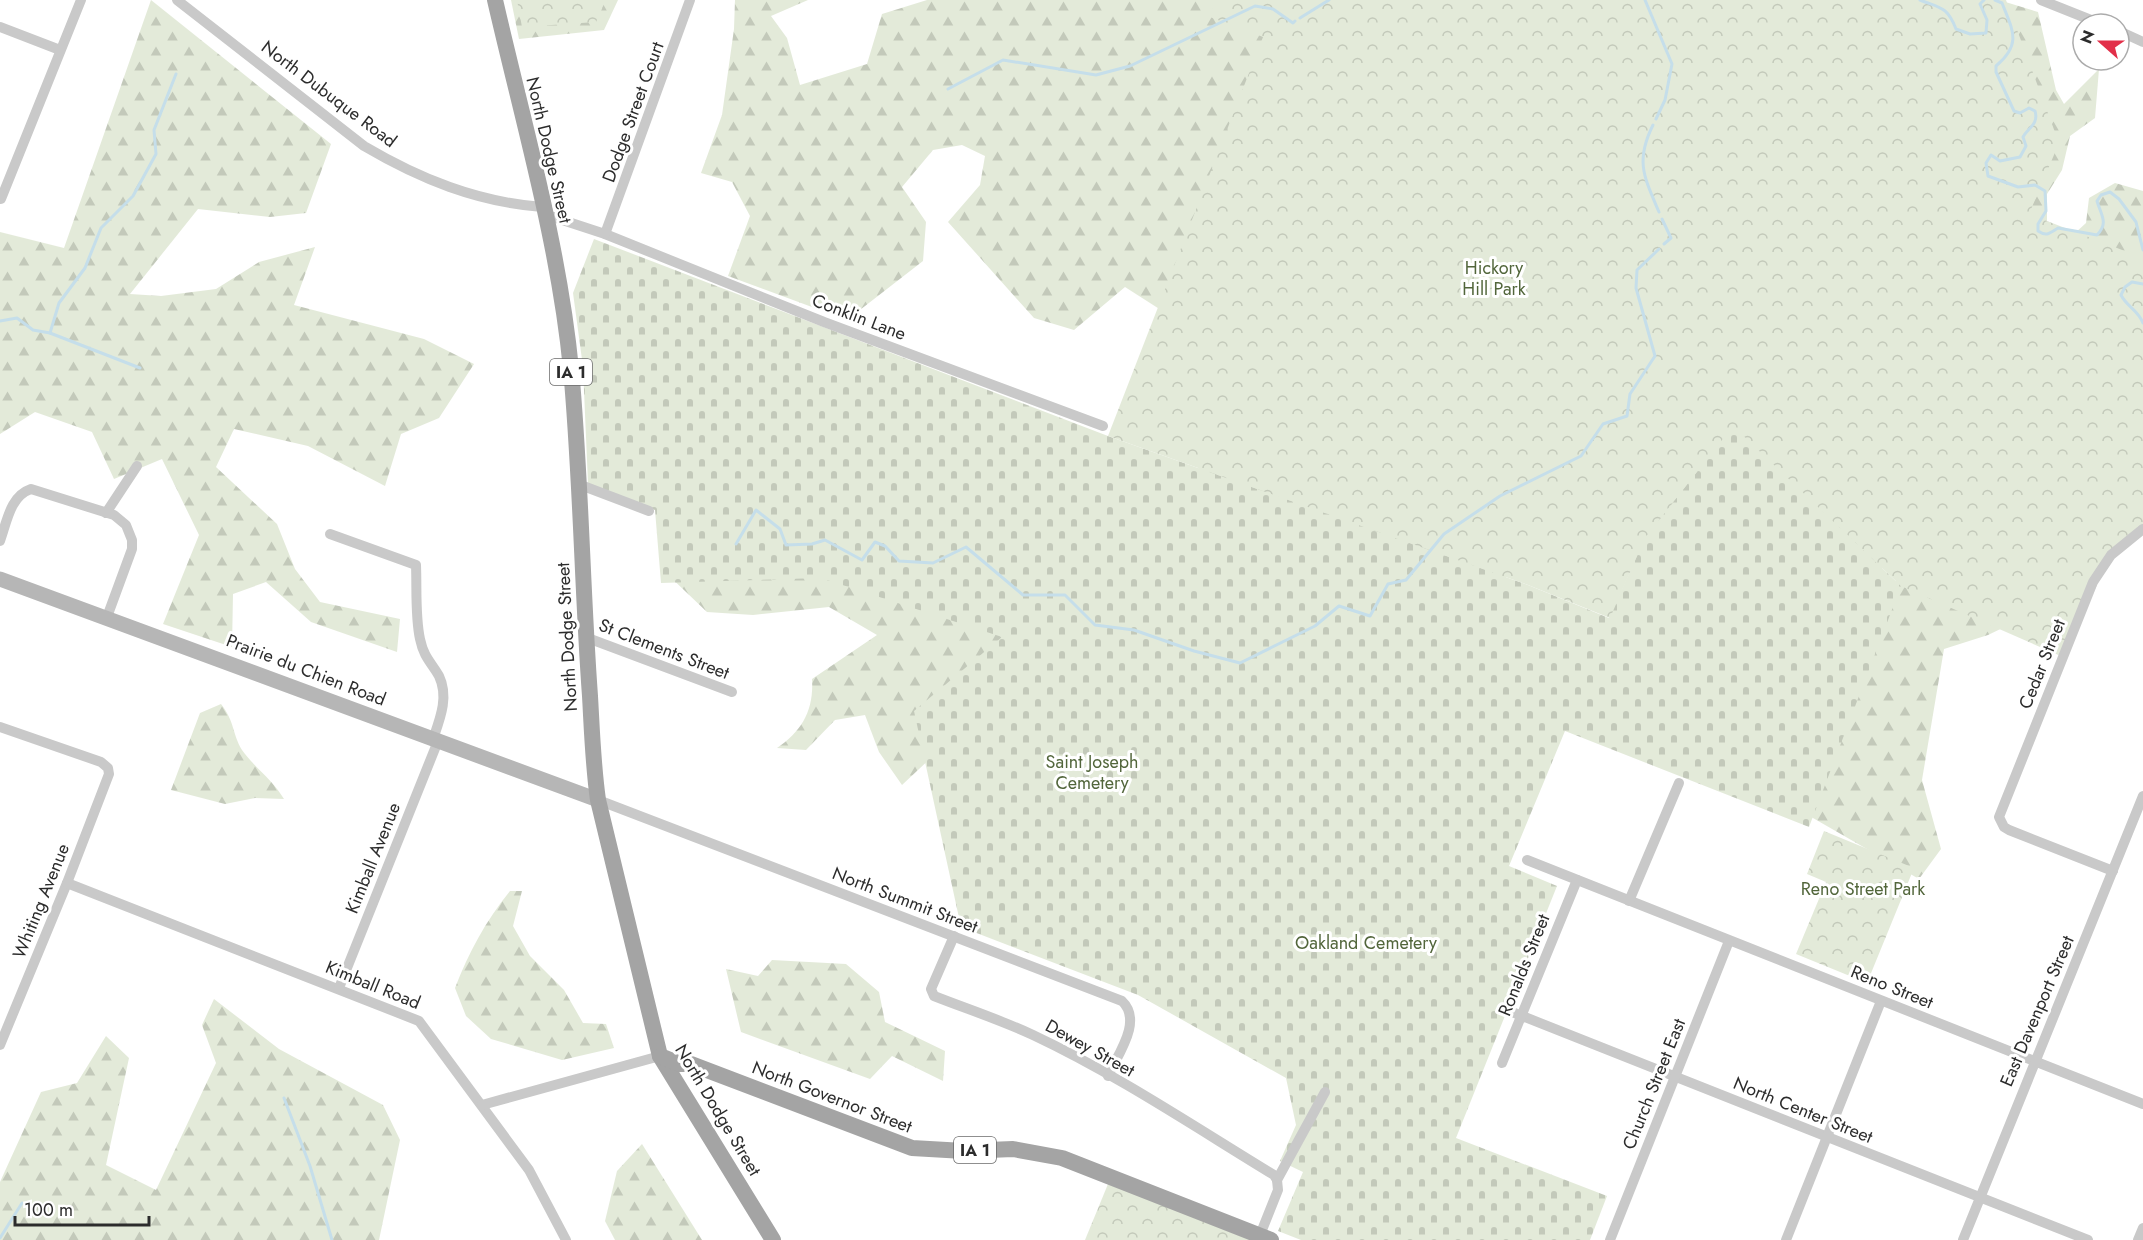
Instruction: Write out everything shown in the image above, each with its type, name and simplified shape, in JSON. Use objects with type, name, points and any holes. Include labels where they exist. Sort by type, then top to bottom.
[{"type":"main road","name":"North Dodge Street","points":[[495,0],[557,271],[571,368],[585,637],[598,800],[660,1056],[773,1240]]},
{"type":"main road","points":[[656,1036],[691,1064],[681,1074],[681,1089]]},
{"type":"main road","name":"North Governor Street","points":[[660,1056],[680,1064],[691,1064],[912,1148],[957,1151],[1013,1149],[1062,1158],[1262,1239]]},
{"type":"street","points":[[1,199],[81,0]]},
{"type":"street","name":"North Dubuque Road","points":[[177,0],[364,146],[387,159],[472,196],[543,210],[605,234]]},
{"type":"street","name":"Dodge Street Court","points":[[605,234],[690,0]]},
{"type":"street","points":[[2040,0],[2053,2],[2075,12]]},
{"type":"street","points":[[0,27],[60,50]]},
{"type":"street","name":"Conklin Lane","points":[[605,234],[824,322],[1103,426]]},
{"type":"street","points":[[106,513],[137,466]]},
{"type":"street","points":[[578,484],[649,511]]},
{"type":"street","points":[[0,541],[14,501],[31,489],[106,513],[126,525],[132,540],[132,549],[107,616]]},
{"type":"street","name":"Cedar Street","points":[[2113,871],[2004,827],[1999,817],[2093,582],[2111,555],[2143,529]]},
{"type":"street","points":[[330,534],[416,565],[420,638],[427,661],[439,676],[443,694],[443,711],[435,740]]},
{"type":"street","name":"Prairie du Chien Road","points":[[0,579],[107,616],[598,800]]},
{"type":"street","name":"St Clements Street","points":[[585,637],[732,692]]},
{"type":"street","name":"Whiting Avenue","points":[[0,727],[101,762],[108,768],[109,774],[68,883],[0,1045]]},
{"type":"street","name":"Kimball Avenue","points":[[339,988],[435,740]]},
{"type":"street","points":[[1629,901],[1679,783]]},
{"type":"street","name":"East Davenport Street","points":[[1963,1240],[2143,796]]},
{"type":"street","name":"North Summit Street","points":[[598,800],[1122,1000],[1129,1010],[1131,1024],[1108,1076]]},
{"type":"street","name":"Reno Street","points":[[1527,860],[2143,1104]]},
{"type":"street","name":"Ronalds Street","points":[[1502,1063],[1577,880]]},
{"type":"street","name":"Kimball Road","points":[[68,883],[419,1020],[538,1184],[566,1240]]},
{"type":"street","name":"Dewey Street","points":[[954,936],[931,989],[934,996],[1033,1035],[1108,1076],[1274,1175],[1277,1180]]},
{"type":"street","name":"Church Street East","points":[[1610,1240],[1729,941]]},
{"type":"street","points":[[1786,1240],[1881,1001]]},
{"type":"street","name":"North Center Street","points":[[1507,1011],[2088,1240]]},
{"type":"street","points":[[482,1105],[660,1056]]},
{"type":"street","points":[[1262,1239],[1278,1190],[1277,1180],[1325,1092]]},
{"type":"street","points":[[2138,1240],[2143,1228]]},
{"type":"green space","points":[[151,0],[331,144],[306,213],[270,217],[198,209],[130,294],[161,296],[216,289],[259,262],[315,247],[294,305],[424,339],[474,364],[439,418],[401,434],[385,486],[308,446],[234,429],[216,467],[277,524],[295,569],[320,602],[400,619],[397,652],[311,622],[266,582],[233,594],[232,647],[163,624],[199,535],[162,459],[114,479],[92,432],[35,412],[0,434],[0,232],[64,248]]},
{"type":"green space","points":[[511,0],[618,0],[604,30],[519,39]]},
{"type":"green space","points":[[517,0],[606,0],[596,22],[522,27]]},
{"type":"green space","name":"Hickory Hill Park","points":[[735,0],[808,0],[771,16],[787,38],[800,85],[867,64],[882,14],[927,0],[1999,0],[2038,12],[2056,90],[2064,104],[2096,72],[2099,72],[2095,118],[2070,136],[2062,170],[2047,194],[2047,238],[2062,245],[2086,223],[2089,198],[2115,183],[2143,191],[2143,385],[2015,622],[1988,635],[1944,649],[1922,780],[1941,849],[1919,879],[1806,814],[1901,568],[1510,572],[1487,603],[934,755],[902,785],[879,752],[865,715],[835,720],[806,750],[777,748],[800,727],[805,719],[811,700],[812,679],[877,635],[829,607],[753,615],[707,612],[664,571],[1213,562],[1175,319],[1125,287],[1074,330],[1034,318],[948,222],[980,185],[985,156],[962,145],[933,150],[902,187],[926,222],[923,261],[847,320],[728,276],[750,216],[732,182],[701,173],[722,115],[734,29]]},
{"type":"green space","name":"Hickory Hill Park","points":[[1216,0],[2006,0],[2059,143],[2029,214],[2143,258],[2143,530],[2111,555],[2063,657],[1901,586],[1733,426],[1645,538],[1610,618],[1528,585],[1108,436],[1263,37],[1210,17]]},
{"type":"green space","points":[[594,239],[1108,436],[1528,585],[1609,618],[1645,538],[1733,426],[1901,586],[1809,827],[1565,731],[1509,866],[1557,886],[1456,1138],[1607,1196],[1590,1240],[1301,1240],[1278,1231],[1303,1172],[1280,1161],[1296,1125],[1286,1078],[1138,995],[961,927],[914,711],[1002,637],[821,578],[661,583],[655,510],[588,484],[583,367],[573,293]]},
{"type":"green space","points":[[221,704],[229,716],[242,750],[284,799],[255,798],[225,804],[171,790],[200,713]]},
{"type":"green space","name":"Reno Street Park","points":[[1824,831],[1914,868],[1867,983],[1796,954],[1826,882],[1807,874]]},
{"type":"green space","points":[[510,891],[522,891],[513,926],[530,956],[564,990],[583,1023],[606,1024],[614,1048],[562,1060],[491,1039],[466,1016],[455,988],[478,938]]},
{"type":"green space","points":[[772,960],[846,964],[879,992],[885,1022],[945,1051],[943,1081],[892,1056],[870,1079],[741,1032],[726,969],[758,976]]},
{"type":"green space","points":[[214,999],[279,1049],[383,1105],[400,1140],[379,1240],[0,1240],[0,1182],[41,1092],[77,1083],[106,1036],[129,1058],[106,1165],[156,1190],[216,1063],[202,1025]]},
{"type":"green space","points":[[642,1144],[702,1240],[615,1240],[605,1221],[617,1171]]},
{"type":"green space","points":[[1108,1184],[1257,1240],[1085,1240]]},
{"type":"waterway","points":[[1300,18],[1329,0]]},
{"type":"waterway","points":[[1645,0],[1672,64],[1665,100],[1656,119]]},
{"type":"waterway","points":[[1920,0],[1942,9],[1956,29],[1970,34],[1986,33],[1987,20],[1980,4],[1984,0]]},
{"type":"waterway","points":[[1995,0],[2002,3],[2013,37],[2009,51],[1996,66],[1996,72],[2014,111],[2020,113],[2029,108],[2035,111],[2036,119],[2023,137],[2026,146],[2020,157],[2000,161],[1991,155],[1986,163],[1988,176],[2018,187],[2035,185],[2045,191],[2046,211],[2038,224],[2038,231],[2044,234],[2058,228],[2097,235],[2103,227],[2097,201],[2101,195],[2110,192],[2119,199],[2136,222],[2143,250]]},
{"type":"waterway","points":[[948,89],[1003,60],[1096,75],[1130,66],[1255,6],[1273,9],[1293,23],[1295,21]]},
{"type":"waterway","points":[[50,333],[59,303],[85,268],[101,228],[133,196],[156,154],[154,130],[176,74]]},
{"type":"waterway","points":[[1653,125],[1647,138],[1643,159],[1649,189],[1659,212]]},
{"type":"waterway","points":[[1662,219],[1671,238],[1664,244]]},
{"type":"waterway","points":[[736,544],[756,510],[780,529],[786,545],[812,544],[825,540],[862,560],[875,542],[885,546],[899,561],[933,563],[966,547],[1023,595],[1065,595],[1095,625],[1134,630],[1194,651],[1240,663],[1315,626],[1339,606],[1370,616],[1388,584],[1406,580],[1444,534],[1500,496],[1581,456],[1603,424],[1627,416],[1630,394],[1655,356],[1636,288],[1637,270],[1659,249]]},
{"type":"waterway","points":[[2143,284],[2132,282],[2125,287],[2121,295],[2143,323]]},
{"type":"waterway","points":[[0,321],[17,318],[33,330],[50,333],[140,368]]},
{"type":"waterway","points":[[284,1098],[310,1166],[332,1240]]},
{"type":"waterway","points":[[0,1238],[22,1203]]},
{"type":"park label","name":"Saint Joseph Cemetery","points":[[1092,772]]},
{"type":"park label","name":"Oakland Cemetery","points":[[1366,943]]}]
